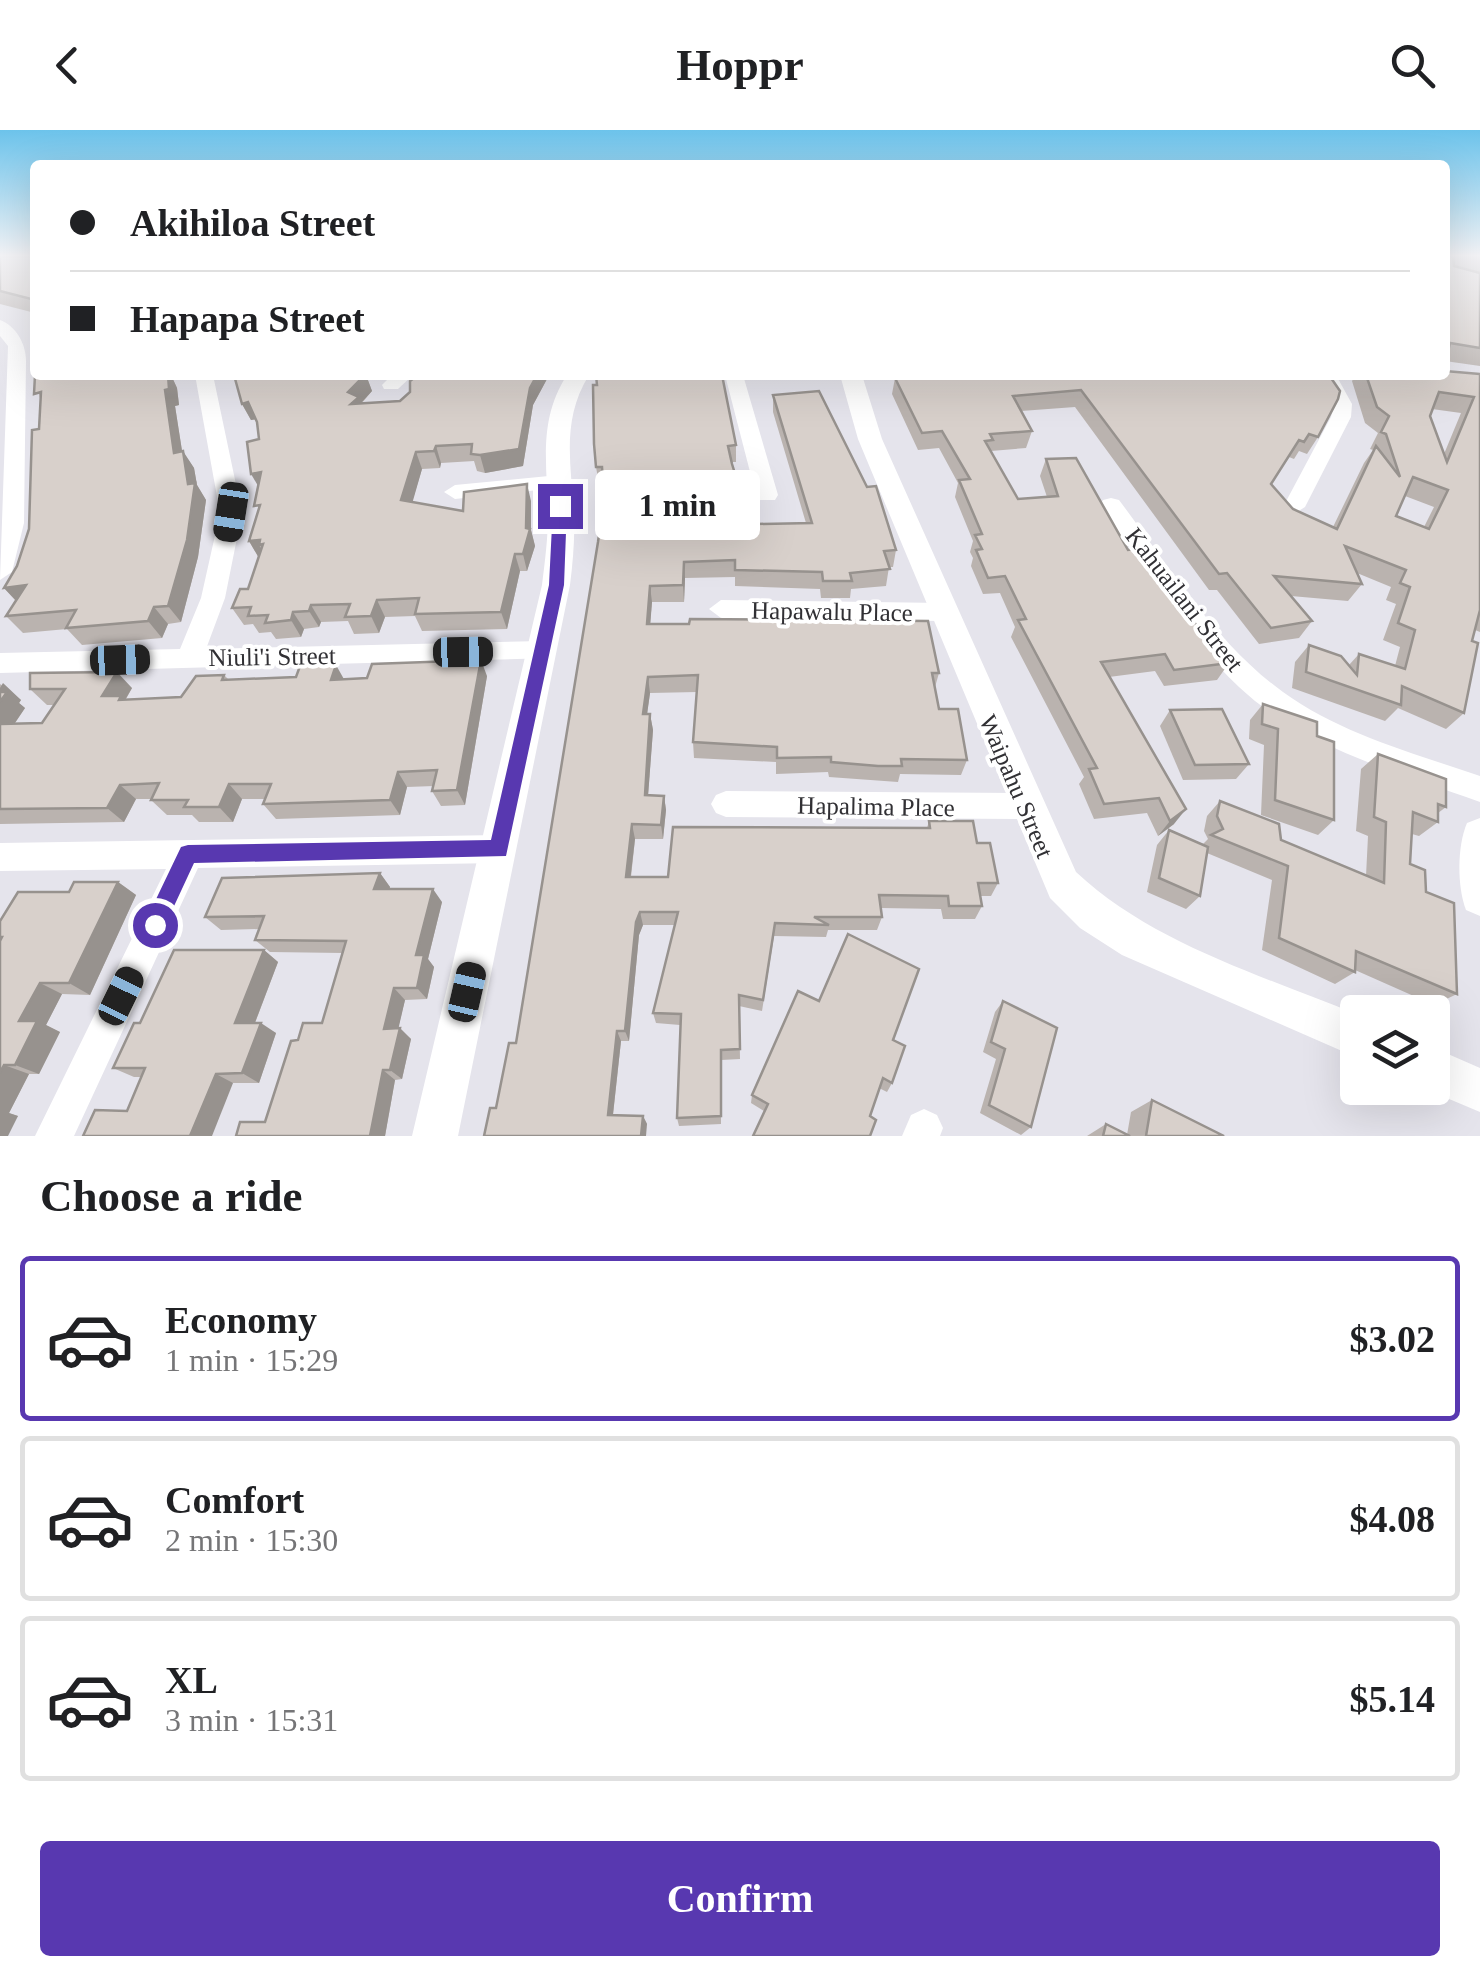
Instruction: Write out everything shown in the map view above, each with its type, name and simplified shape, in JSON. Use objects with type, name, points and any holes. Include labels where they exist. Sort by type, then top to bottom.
[{"type":"street","points":[[0,325],[17,346],[6,493],[12,523],[0,572]]},
{"type":"street","points":[[190,658],[214,598],[231,512],[205,380]]},
{"type":"street","points":[[434,1136],[543,651],[560,548],[559,404],[575,380]]},
{"type":"street","points":[[735,380],[767,495]]},
{"type":"street","name":"Waipahu Street","points":[[852,380],[870,439],[1062,885],[1094,915],[1136,941],[1340,1028]]},
{"type":"street","points":[[1294,507],[1342,418],[1342,404],[1330,380]]},
{"type":"street","points":[[456,492],[559,482]]},
{"type":"street","name":"Kahuailani Street","points":[[1111,505],[1248,679],[1278,702],[1354,742],[1480,789]]},
{"type":"street","name":"Hapawalu Place","points":[[720,609],[942,612]]},
{"type":"street","name":"Niuli'i Street","points":[[0,664],[543,651]]},
{"type":"street","name":"Hapalima Place","points":[[726,804],[1026,806]]},
{"type":"street","points":[[1480,835],[1480,897]]},
{"type":"street","points":[[0,856],[499,849]]},
{"type":"street","points":[[54,1136],[188,854]]},
{"type":"street","points":[[1450,1076],[1480,1090]]},
{"type":"building","points":[[1450,303],[1480,303],[1480,348],[1450,343]]},
{"type":"building","points":[[1450,371],[1480,374],[1480,610],[1472,641],[1478,643],[1464,713],[1402,686],[1401,705],[1306,672],[1309,645],[1341,656],[1357,675],[1359,654],[1405,669],[1415,630],[1398,623],[1410,587],[1400,583],[1406,570],[1345,546],[1362,584],[1274,576],[1312,621],[1271,628],[1227,573],[1219,574],[1081,390],[1013,396],[1032,431],[990,434],[993,440],[985,441],[1018,499],[1058,496],[1046,459],[1076,458],[1128,550],[1143,548],[1210,645],[1216,644],[1229,663],[1174,670],[1165,654],[1101,662],[1186,809],[1170,821],[1159,798],[1104,804],[1089,769],[1097,768],[1018,620],[1026,619],[1005,576],[988,578],[976,550],[982,549],[975,535],[982,534],[959,480],[970,479],[942,431],[922,433],[896,380],[1332,380],[1340,391],[1338,399],[1318,437],[1309,434],[1304,442],[1299,440],[1271,484],[1293,509],[1337,529],[1376,446],[1400,477],[1386,434],[1381,432],[1389,416],[1377,407],[1368,380],[1450,380]],"holes":[[[1439,392],[1474,397],[1447,462],[1430,416]],[[1413,477],[1448,490],[1429,529],[1396,516]]]},
{"type":"building","points":[[35,380],[168,380],[169,389],[165,390],[174,453],[183,451],[188,484],[195,483],[187,540],[168,606],[154,607],[148,621],[66,628],[76,610],[6,616],[26,585],[4,588],[17,566],[29,529],[32,430],[39,429],[41,392],[34,394]]},
{"type":"building","points":[[235,380],[360,380],[348,392],[359,397],[351,404],[400,401],[410,392],[411,380],[534,380],[519,449],[480,455],[471,454],[472,444],[436,446],[434,451],[416,452],[401,500],[463,511],[464,492],[527,484],[526,528],[530,529],[523,554],[515,554],[501,612],[415,614],[419,598],[377,600],[371,616],[345,617],[350,604],[311,605],[309,611],[293,612],[291,620],[265,623],[268,615],[248,616],[251,607],[232,608],[240,589],[248,589],[263,544],[259,545],[260,540],[249,541],[260,505],[254,506],[261,472],[251,474],[247,442],[259,439],[257,422],[248,402],[242,404]]},
{"type":"building","points":[[596,380],[723,380],[736,445],[728,446],[732,464],[742,496],[749,495],[757,524],[812,523],[773,395],[819,391],[867,487],[876,486],[896,550],[884,551],[890,569],[850,573],[852,581],[823,581],[822,572],[735,570],[735,560],[684,562],[683,585],[650,586],[647,624],[689,624],[690,619],[928,621],[939,673],[932,673],[939,709],[958,709],[967,760],[901,759],[902,766],[878,766],[831,762],[831,757],[777,758],[777,747],[693,742],[698,675],[648,677],[643,714],[650,714],[645,795],[664,796],[661,825],[632,824],[626,877],[668,877],[673,827],[930,828],[929,821],[973,821],[977,843],[990,843],[998,883],[978,883],[982,906],[949,906],[948,896],[879,895],[882,917],[814,917],[829,925],[775,923],[763,1000],[739,995],[740,1049],[721,1050],[721,1116],[677,1118],[681,1014],[653,1013],[678,912],[640,912],[625,1031],[617,1031],[608,1115],[643,1116],[641,1136],[484,1136],[490,1108],[496,1108],[509,1043],[516,1043],[598,542],[604,498],[602,467],[596,467],[594,444],[593,385],[597,385]]},
{"type":"building","points":[[481,660],[457,790],[432,791],[437,770],[398,772],[390,800],[263,804],[271,784],[229,784],[219,807],[184,807],[188,800],[151,800],[159,783],[120,785],[107,808],[0,809],[0,724],[42,723],[65,689],[30,689],[30,673],[117,672],[102,696],[121,696],[119,700],[181,697],[196,676],[224,675],[222,680],[296,677],[300,666],[336,665],[331,680],[367,678],[372,664]]},
{"type":"building","points":[[1263,704],[1317,722],[1317,736],[1334,742],[1334,820],[1275,800],[1278,729],[1262,724]]},
{"type":"building","points":[[1222,709],[1249,764],[1195,765],[1170,710]]},
{"type":"building","points":[[1378,754],[1446,779],[1446,807],[1438,804],[1438,822],[1413,812],[1410,864],[1425,870],[1426,892],[1454,903],[1457,994],[1356,951],[1355,972],[1279,938],[1288,866],[1211,835],[1223,829],[1217,816],[1220,801],[1279,824],[1281,840],[1384,883],[1386,822],[1374,817]]},
{"type":"building","points":[[1169,830],[1208,847],[1200,896],[1159,878]]},
{"type":"building","points":[[380,873],[374,889],[433,889],[416,955],[424,955],[417,988],[394,988],[384,1029],[400,1028],[390,1070],[383,1070],[370,1136],[236,1136],[240,1122],[265,1122],[291,1041],[298,1040],[303,1023],[322,1023],[346,941],[255,940],[264,916],[205,917],[222,878]]},
{"type":"building","points":[[74,882],[118,882],[69,983],[40,983],[19,1021],[37,1021],[15,1065],[4,1065],[0,1073],[0,921],[18,892],[69,892]]},
{"type":"building","points":[[848,934],[919,969],[893,1040],[905,1046],[892,1083],[883,1078],[870,1116],[876,1120],[870,1136],[753,1136],[768,1104],[752,1095],[798,991],[819,1001]]},
{"type":"building","points":[[174,950],[264,950],[235,1023],[261,1023],[242,1073],[216,1074],[190,1136],[83,1136],[95,1110],[127,1111],[145,1068],[113,1068],[134,1023],[140,1023]]},
{"type":"building","points":[[1003,1001],[1057,1028],[1031,1127],[989,1105],[1005,1049],[991,1042]]},
{"type":"building","points":[[1152,1100],[1224,1136],[1146,1136]]},
{"type":"building","points":[[1106,1124],[1130,1136],[1103,1136]]},
{"type":"route","points":[[155,925],[188,854],[499,849],[556,585],[560,506]]}]
